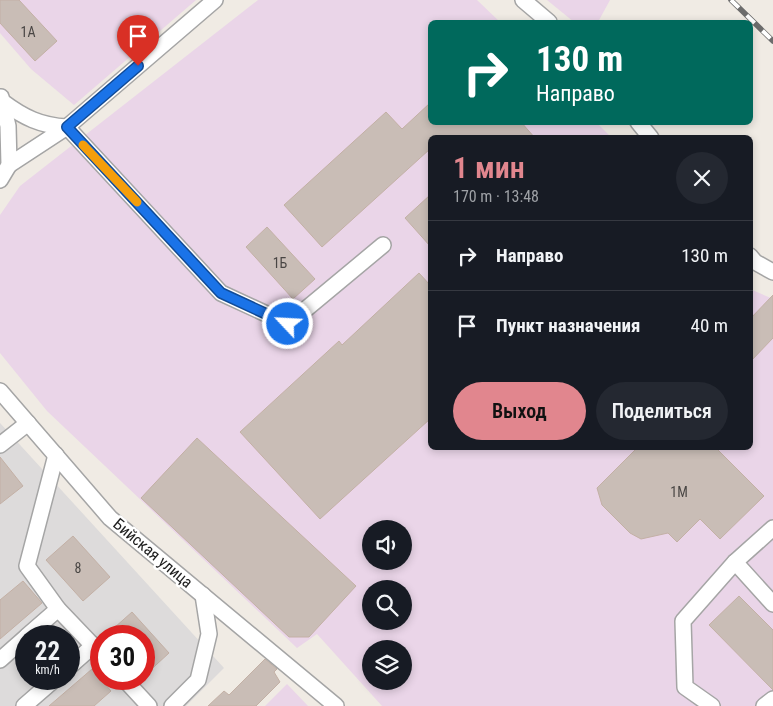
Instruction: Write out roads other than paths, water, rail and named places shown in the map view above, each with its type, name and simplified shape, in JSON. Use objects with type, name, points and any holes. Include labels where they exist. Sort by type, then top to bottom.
[{"type":"street","points":[[0,180],[9,165],[67,127],[215,0]]},
{"type":"street","points":[[523,0],[548,20]]},
{"type":"street","points":[[1,99],[33,121],[49,126],[67,127],[221,293],[288,324],[383,245]]},
{"type":"street","points":[[1,99],[8,126],[9,165]]},
{"type":"street","points":[[640,125],[649,135]]},
{"type":"street","points":[[753,260],[773,272]]},
{"type":"street","name":"Бийская улица","points":[[0,391],[110,518],[331,701]]},
{"type":"street","points":[[0,445],[28,422]]},
{"type":"street","points":[[56,456],[27,566],[58,609],[90,643]]},
{"type":"street","points":[[712,706],[685,687],[683,620],[735,562],[773,528]]},
{"type":"street","points":[[735,562],[773,604]]},
{"type":"street","points":[[172,706],[198,680],[209,634],[203,595]]},
{"type":"street","points":[[39,625],[58,609]]},
{"type":"street","points":[[0,660],[15,646]]},
{"type":"street","points":[[24,706],[42,690]]},
{"type":"street","points":[[134,690],[149,706]]},
{"type":"street","points":[[764,706],[773,699]]},
{"type":"railway","points":[[731,0],[751,20]]},
{"type":"railway","points":[[753,21],[773,41]]}]
